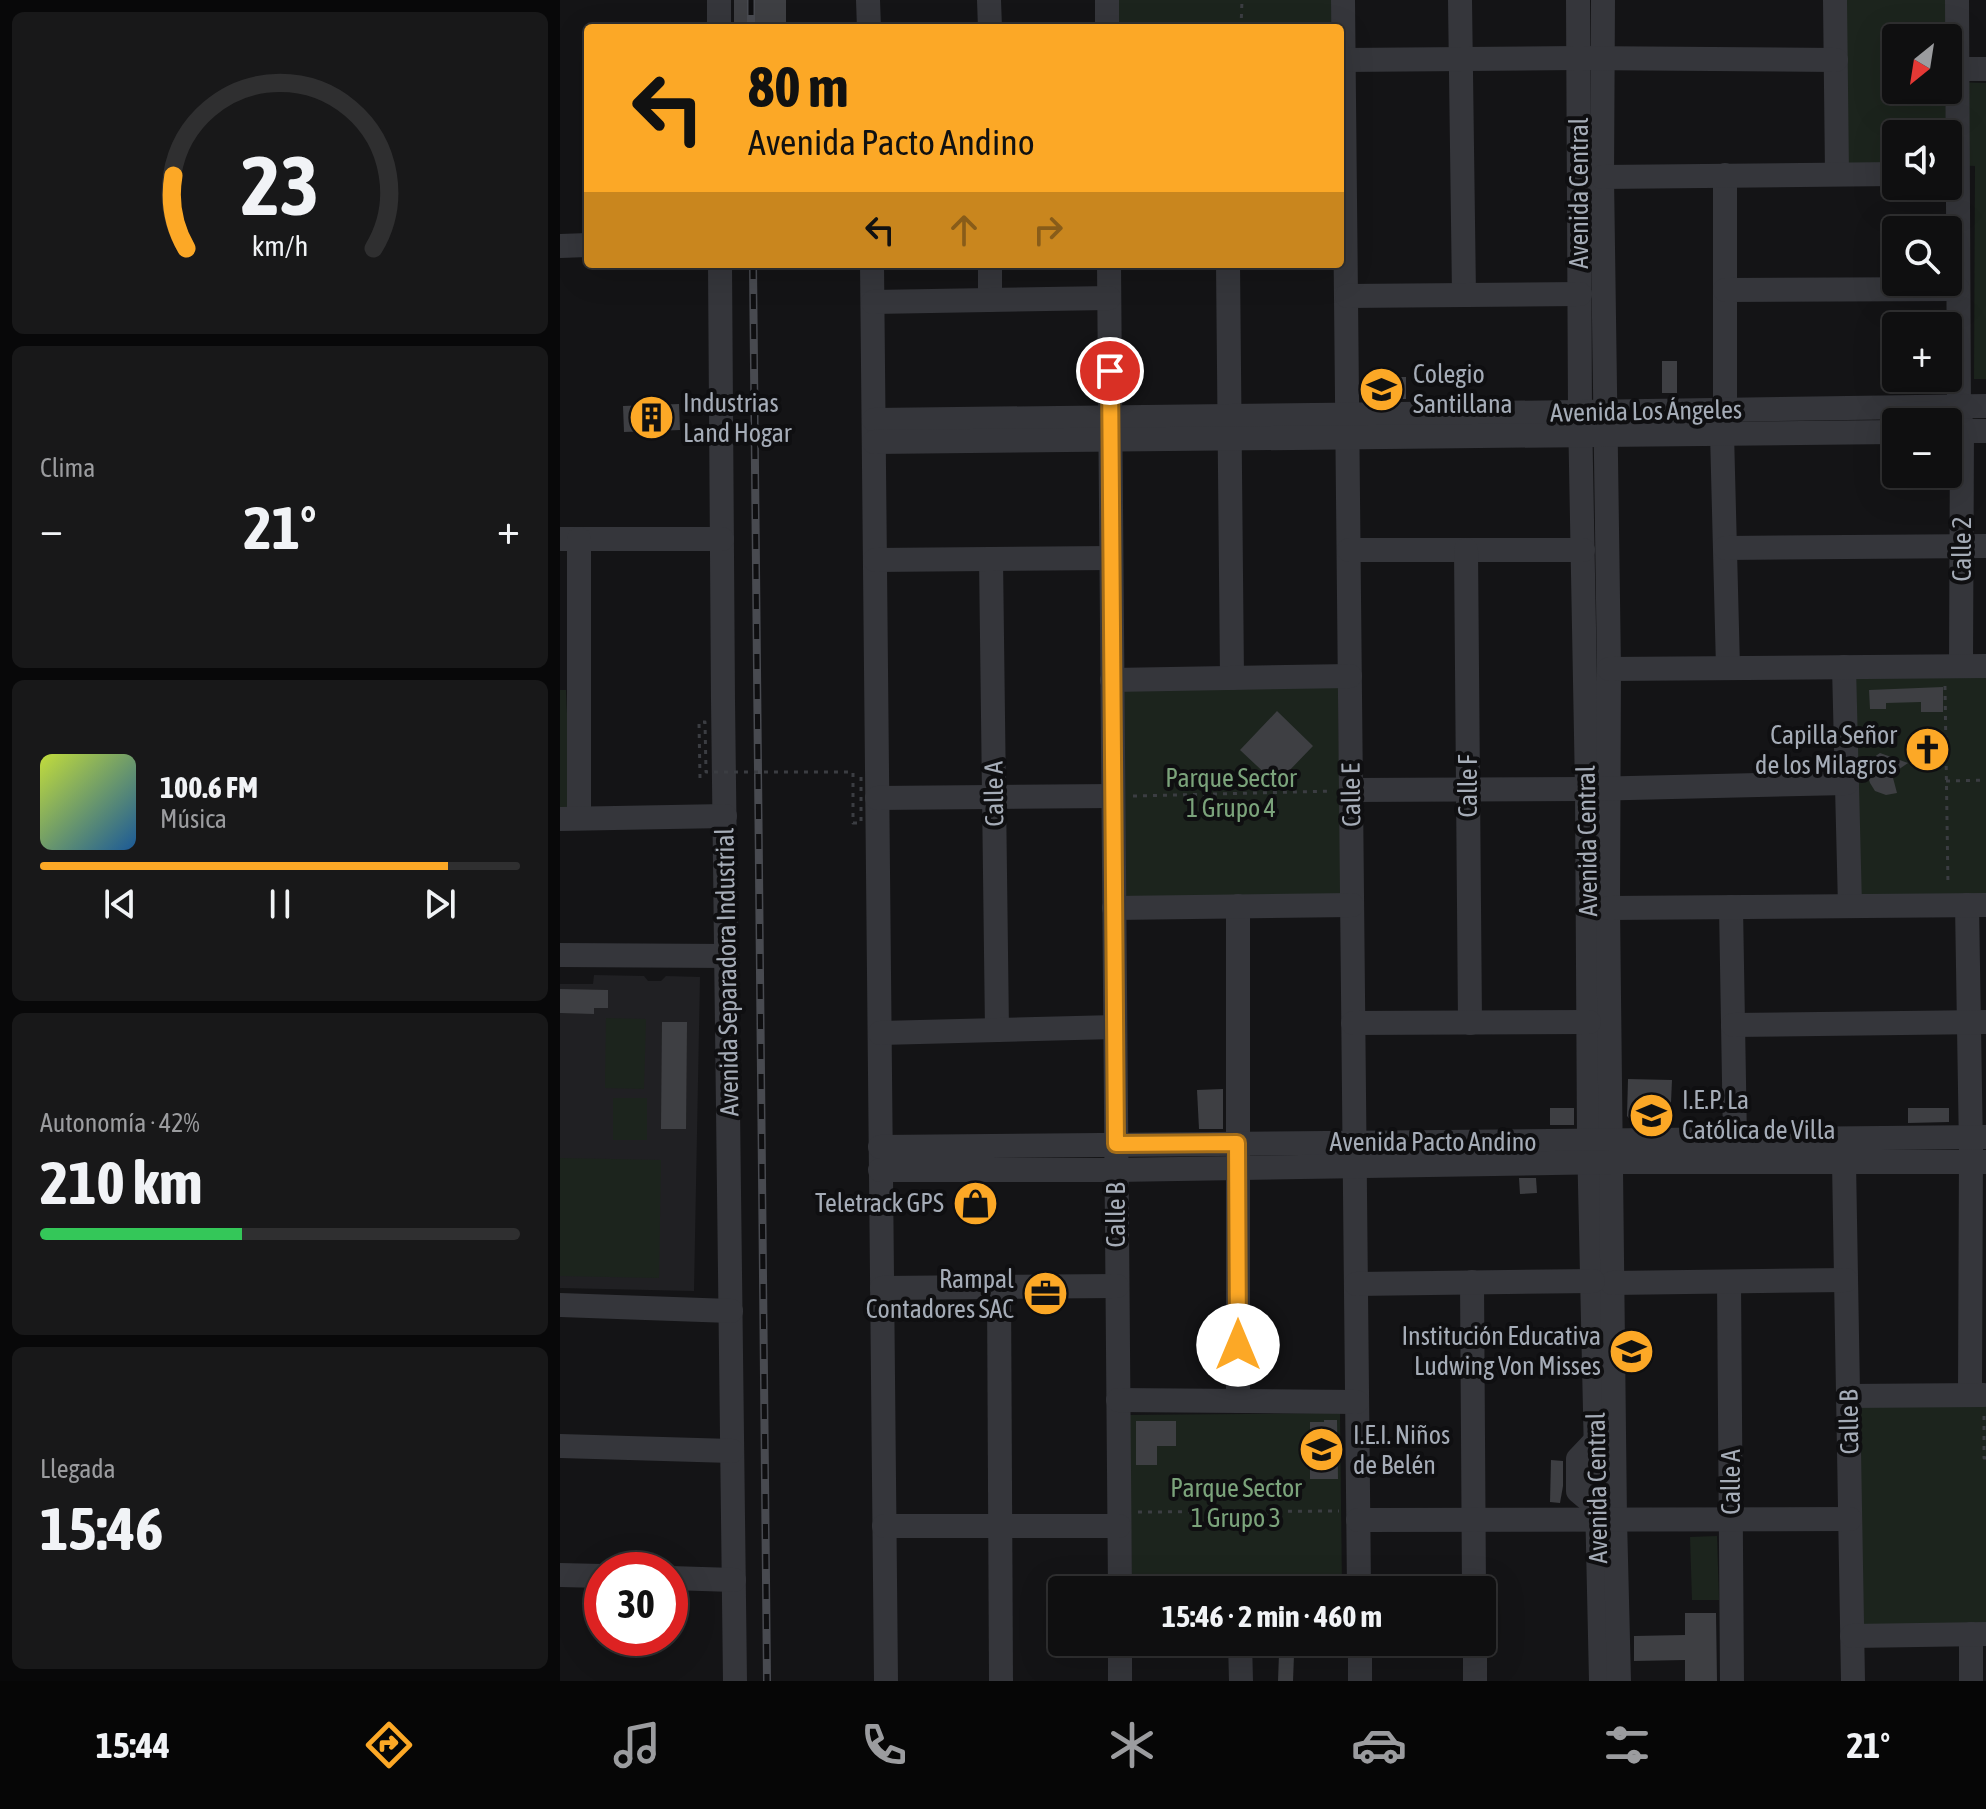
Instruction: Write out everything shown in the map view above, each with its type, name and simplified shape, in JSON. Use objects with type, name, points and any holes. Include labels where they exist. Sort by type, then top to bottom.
[{"type":"street","points":[[719,0],[719,24]]},
{"type":"street","points":[[868,0],[869,24]]},
{"type":"street","points":[[989,0],[990,24]]},
{"type":"street","points":[[1107,0],[1107,24]]},
{"type":"street","name":"Calle E","points":[[1343,0],[1343,24]]},
{"type":"street","points":[[1460,0],[1464,295]]},
{"type":"street","name":"Avenida Central","points":[[1578,0],[1590,59],[1602,177],[1609,669],[1597,788],[1589,1022],[1600,1151]]},
{"type":"street","name":"Avenida Central","points":[[1601,1681],[1600,1151],[1608,908],[1597,788],[1583,550],[1580,294],[1590,59],[1603,0]]},
{"type":"street","points":[[1835,0],[1837,174]]},
{"type":"street","name":"Calle 2","points":[[1957,0],[1957,24]]},
{"type":"street","points":[[1344,60],[1836,60]]},
{"type":"street","points":[[1962,69],[1986,69]]},
{"type":"street","points":[[1602,177],[1882,174]]},
{"type":"street","points":[[1725,175],[1724,422],[1728,668]]},
{"type":"street","name":"Calle E","points":[[1344,205],[1359,1576]]},
{"type":"street","points":[[560,246],[584,245]]},
{"type":"street","name":"Avenida Separadora Industrial","points":[[720,268],[735,1681]]},
{"type":"street","points":[[872,268],[886,1681]]},
{"type":"street","points":[[990,268],[990,300]]},
{"type":"street","name":"Calle B","points":[[1109,268],[1120,1576]]},
{"type":"street","points":[[1228,268],[1232,678]]},
{"type":"street","points":[[1725,290],[1882,289]]},
{"type":"street","points":[[1347,296],[1580,294]]},
{"type":"street","name":"Calle 2","points":[[1953,666],[1974,546],[1965,431],[1959,406],[1958,296]]},
{"type":"street","points":[[873,302],[1109,298]]},
{"type":"street","name":"Avenida Los Ángeles","points":[[874,431],[1724,422],[1986,406]]},
{"type":"street","name":"Avenida Los Ángeles","points":[[1724,422],[1882,431]]},
{"type":"street","points":[[722,539],[570,539],[570,818],[725,816]]},
{"type":"street","points":[[1725,548],[1974,546]]},
{"type":"street","points":[[1349,550],[1583,550]]},
{"type":"street","name":"Calle F","points":[[1466,550],[1470,1023]]},
{"type":"street","points":[[875,560],[1111,558]]},
{"type":"street","name":"Calle A","points":[[991,559],[997,1030]]},
{"type":"street","points":[[1609,669],[1986,666]]},
{"type":"street","points":[[1844,667],[1850,906]]},
{"type":"street","points":[[1112,680],[1350,676]]},
{"type":"street","points":[[1351,790],[1847,783]]},
{"type":"street","points":[[877,798],[1113,796]]},
{"type":"street","points":[[1114,908],[1352,905]]},
{"type":"street","points":[[1608,908],[1967,905],[1977,1022],[1980,1399],[1848,1396]]},
{"type":"street","points":[[1238,906],[1238,1401]]},
{"type":"street","points":[[1731,907],[1735,1139]]},
{"type":"street","points":[[560,955],[727,956]]},
{"type":"street","points":[[1353,1023],[1589,1022]]},
{"type":"street","points":[[1733,1025],[1977,1022]]},
{"type":"street","points":[[880,1033],[1115,1027]]},
{"type":"street","name":"Avenida Pacto Andino","points":[[1600,1151],[1735,1139],[1977,1150]]},
{"type":"street","name":"Avenida Pacto Andino","points":[[880,1158],[1116,1144],[1237,1156]]},
{"type":"street","name":"Avenida Pacto Andino","points":[[880,1158],[1116,1170],[1237,1156],[1600,1151],[1844,1162],[1977,1150]]},
{"type":"street","name":"Calle B","points":[[1844,1162],[1853,1681]]},
{"type":"street","points":[[1356,1284],[1846,1280]]},
{"type":"street","points":[[1472,1282],[1474,1576]]},
{"type":"street","name":"Avenida Central","points":[[1602,1282],[1596,1440],[1619,1681]]},
{"type":"street","name":"Calle A","points":[[1729,1282],[1732,1681]]},
{"type":"street","points":[[882,1288],[1117,1286]]},
{"type":"street","points":[[999,1287],[1001,1681]]},
{"type":"street","points":[[560,1305],[731,1311]]},
{"type":"street","points":[[1118,1400],[1357,1402]]},
{"type":"street","points":[[560,1430],[591,1439]]},
{"type":"street","points":[[560,1446],[591,1439],[732,1443]]},
{"type":"street","points":[[1578,1491],[1578,1459],[1596,1440]]},
{"type":"street","points":[[1555,1519],[1566,1491],[1578,1491],[1603,1515]]},
{"type":"street","points":[[1358,1516],[1555,1519],[1603,1515],[1731,1520],[1850,1519]]},
{"type":"street","points":[[884,1526],[1000,1527],[1119,1519]]},
{"type":"street","points":[[560,1575],[584,1576]]},
{"type":"street","points":[[688,1579],[734,1580]]},
{"type":"street","points":[[1852,1636],[1978,1634],[1971,1681]]},
{"type":"street","points":[[1120,1656],[1120,1681]]},
{"type":"street","points":[[1240,1656],[1241,1681]]},
{"type":"street","points":[[1360,1656],[1360,1681]]},
{"type":"street","points":[[1475,1656],[1475,1681]]},
{"type":"path","points":[[1241,24],[1242,0]]},
{"type":"path","points":[[1953,666],[1946,781],[1967,905]]},
{"type":"path","points":[[700,778],[699,722],[705,722],[706,772],[853,772],[853,823],[861,823],[861,773]]},
{"type":"path","points":[[1946,781],[1986,780]]},
{"type":"path","points":[[1113,796],[1351,790]]},
{"type":"path","points":[[1980,1399],[1985,1458]]},
{"type":"path","points":[[1119,1519],[1358,1516]]},
{"type":"shaded area","points":[[594,975],[644,976],[648,981],[661,981],[666,976],[700,977],[694,1291],[560,1288],[560,984],[593,984]]},
{"type":"green space","points":[[1114,0],[1331,0],[1332,24],[1115,24]]},
{"type":"green space","points":[[1844,0],[1948,0],[1948,24],[1882,24],[1882,104],[1962,104],[1962,82],[1986,83],[1986,379],[1974,379],[1975,166],[1962,166],[1962,120],[1882,120],[1882,164],[1846,163]]},
{"type":"green space","points":[[1986,674],[1986,895],[1856,897],[1851,676]]},
{"type":"green space","name":"Parque Sector 1 Grupo 4","points":[[1338,687],[1341,896],[1124,898],[1121,689]]},
{"type":"green space","points":[[560,690],[566,690],[571,808],[560,808]]},
{"type":"green space","points":[[606,1018],[646,1019],[644,1089],[605,1088]]},
{"type":"green space","points":[[613,1098],[647,1098],[647,1140],[613,1140]]},
{"type":"green space","points":[[560,1158],[661,1160],[659,1278],[560,1276]]},
{"type":"green space","points":[[1858,1403],[1986,1404],[1986,1626],[1859,1628]]},
{"type":"green space","name":"Parque Sector 1 Grupo 3","points":[[1340,1413],[1342,1576],[1132,1576],[1129,1415]]},
{"type":"green space","points":[[1717,1536],[1719,1600],[1692,1600],[1690,1537]]},
{"type":"building","points":[[734,0],[786,0],[786,24],[734,24]]},
{"type":"building","points":[[1662,361],[1677,361],[1677,393],[1662,393]]},
{"type":"building","name":"Colegio Santillana","points":[[1362,377],[1406,377],[1406,399],[1362,399]]},
{"type":"building","name":"Industrias Land Hogar","points":[[679,404],[680,430],[624,432],[623,406]]},
{"type":"building","points":[[1943,687],[1943,712],[1921,712],[1921,702],[1886,703],[1886,709],[1870,709],[1869,690]]},
{"type":"building","points":[[1277,711],[1313,746],[1287,773],[1282,769],[1272,780],[1240,750]]},
{"type":"building","name":"Capilla Señor de los Milagros","points":[[1921,738],[1936,739],[1935,762],[1920,762]]},
{"type":"building","points":[[1880,753],[1908,763],[1892,774],[1897,793],[1886,795],[1875,791],[1870,783],[1864,764]]},
{"type":"building","points":[[560,989],[608,990],[608,1008],[594,1008],[594,1014],[560,1013]]},
{"type":"building","points":[[662,1022],[687,1022],[686,1129],[661,1129]]},
{"type":"building","points":[[1628,1079],[1672,1080],[1670,1125],[1635,1125],[1627,1116]]},
{"type":"building","points":[[1223,1089],[1223,1129],[1199,1129],[1197,1090]]},
{"type":"building","points":[[1550,1108],[1574,1108],[1574,1125],[1550,1125]]},
{"type":"building","points":[[1908,1108],[1949,1108],[1949,1122],[1908,1123]]},
{"type":"building","points":[[1519,1178],[1536,1178],[1537,1193],[1520,1194]]},
{"type":"building","name":"Teletrack GPS","points":[[965,1189],[985,1189],[985,1218],[965,1218]]},
{"type":"building","name":"I.E.I. Niños de Belén","points":[[1337,1420],[1338,1479],[1310,1479],[1310,1422]]},
{"type":"building","points":[[1136,1421],[1176,1421],[1176,1446],[1157,1446],[1157,1465],[1136,1465]]},
{"type":"building","points":[[1551,1460],[1563,1461],[1560,1503],[1550,1502]]},
{"type":"building","points":[[1685,1613],[1716,1613],[1717,1681],[1685,1681],[1685,1660],[1634,1661],[1634,1636],[1685,1635]]},
{"type":"building","points":[[1279,1656],[1294,1656],[1293,1681],[1278,1681]]},
{"type":"railway","points":[[751,0],[751,24]]},
{"type":"railway","points":[[753,268],[767,1681]]},
{"type":"place","name":"Colegio Santillana","points":[[1382,389]]},
{"type":"place","name":"Industrias Land Hogar","points":[[652,418]]},
{"type":"place","name":"Capilla Señor de los Milagros","points":[[1928,750]]},
{"type":"place","name":"I.E.P. La Católica de Villa","points":[[1651,1115]]},
{"type":"place","name":"Teletrack GPS","points":[[975,1203]]},
{"type":"place","name":"Rampal Contadores SAC","points":[[1045,1294]]},
{"type":"place","name":"Institución Educativa Ludwing Von Misses","points":[[1632,1351]]},
{"type":"place","name":"I.E.I. Niños de Belén","points":[[1322,1450]]},
{"type":"route","points":[[1110,371],[1116,1144],[1237,1143],[1238,1345]]}]
